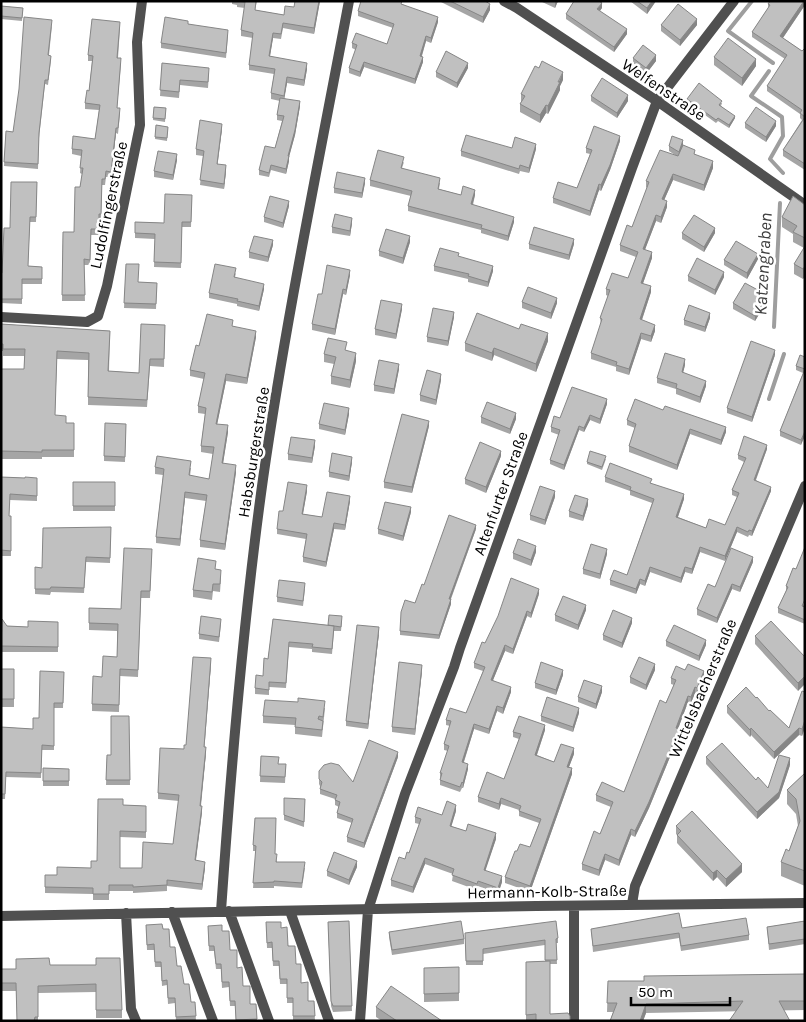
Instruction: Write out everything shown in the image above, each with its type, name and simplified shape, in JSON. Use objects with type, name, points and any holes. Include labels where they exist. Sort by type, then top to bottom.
[{"type":"street","name":"Ludolfingerstraße","points":[[1,317],[87,322],[98,316],[107,286],[140,125],[137,42],[142,1]]},
{"type":"street","name":"Habsburgerstraße","points":[[225,911],[237,704],[262,485],[287,332],[350,1]]},
{"type":"street","name":"Welfenstraße","points":[[504,1],[518,5],[805,205]]},
{"type":"street","name":"Altenfurter Straße","points":[[360,1021],[368,910],[405,794],[454,667],[657,101],[734,1]]},
{"type":"street","name":"Wittelsbacherstraße","points":[[632,904],[635,886],[805,486]]},
{"type":"street","name":"Hermann-Kolb-Straße","points":[[1,916],[805,902]]},
{"type":"street","points":[[574,906],[574,1021]]},
{"type":"street","points":[[225,911],[269,1021]]},
{"type":"street","points":[[290,911],[329,1021]]},
{"type":"street","points":[[172,912],[213,1021]]},
{"type":"street","points":[[126,913],[131,1009],[136,1021]]},
{"type":"building","points":[[237,1],[256,1],[255,10],[284,15],[285,6],[294,7],[295,1],[319,1],[314,28],[283,23],[281,34],[273,33],[269,56],[307,63],[304,80],[287,77],[284,96],[271,93],[275,69],[249,65],[253,33],[241,30],[245,2]]},
{"type":"building","points":[[361,1],[402,1],[401,4],[438,17],[431,38],[426,36],[420,56],[423,57],[415,79],[364,62],[360,72],[349,68],[357,45],[352,43],[356,33],[387,44],[394,24],[358,11]]},
{"type":"building","points":[[450,1],[485,1],[490,4],[483,17]]},
{"type":"building","points":[[574,1],[599,1],[602,3],[597,9],[627,29],[614,47],[566,14]]},
{"type":"building","points":[[637,1],[652,1],[647,8]]},
{"type":"building","points":[[770,1],[804,1],[780,36],[802,51],[805,48],[805,117],[800,113],[802,110],[767,86],[787,55],[752,32],[770,5],[768,4]]},
{"type":"building","points":[[678,4],[697,19],[680,40],[661,25]]},
{"type":"building","points":[[1,6],[23,8],[22,18],[1,16]]},
{"type":"building","points":[[24,17],[52,20],[48,55],[51,56],[48,80],[45,80],[39,133],[38,164],[4,162],[6,131],[13,132],[19,89]]},
{"type":"building","points":[[165,17],[188,21],[188,24],[228,30],[226,53],[161,43]]},
{"type":"building","points":[[92,19],[120,22],[117,58],[121,58],[117,108],[120,108],[118,128],[116,128],[111,172],[106,171],[105,179],[102,179],[99,229],[91,229],[90,260],[84,259],[85,295],[62,295],[63,232],[74,232],[75,187],[80,187],[83,168],[80,168],[82,150],[72,149],[73,136],[95,139],[100,105],[85,103],[87,90],[89,91],[93,56],[88,55]]},
{"type":"building","points":[[728,38],[756,59],[742,78],[714,57]]},
{"type":"building","points":[[643,45],[656,55],[646,68],[633,58]]},
{"type":"building","points":[[446,51],[468,63],[457,83],[436,72]]},
{"type":"building","points":[[542,61],[563,72],[548,106],[546,105],[540,115],[520,104],[525,96],[521,94],[535,66],[539,68]]},
{"type":"building","points":[[162,63],[209,68],[208,82],[180,80],[179,92],[160,90]]},
{"type":"building","points":[[602,78],[628,95],[617,113],[591,96]]},
{"type":"building","points":[[699,83],[722,101],[719,105],[735,116],[729,125],[718,118],[716,120],[687,99]]},
{"type":"building","points":[[280,98],[300,101],[286,169],[271,165],[269,173],[259,170],[265,146],[275,148],[284,116],[277,115]]},
{"type":"building","points":[[154,107],[166,108],[165,119],[153,118]]},
{"type":"building","points":[[756,107],[776,121],[766,137],[745,123]]},
{"type":"building","points":[[805,117],[805,164],[783,150]]},
{"type":"building","points":[[200,120],[222,124],[217,164],[226,165],[224,184],[200,180],[204,151],[196,149]]},
{"type":"building","points":[[156,125],[168,127],[167,138],[155,137]]},
{"type":"building","points":[[594,126],[620,136],[610,165],[601,185],[599,184],[590,211],[553,198],[558,182],[577,188],[592,150],[586,148]]},
{"type":"building","points":[[466,135],[512,148],[515,137],[536,144],[529,168],[520,165],[519,169],[461,151]]},
{"type":"building","points":[[672,136],[683,140],[679,152],[669,146]]},
{"type":"building","points":[[683,145],[695,150],[694,154],[713,161],[704,185],[673,174],[662,199],[667,201],[661,217],[656,215],[643,249],[652,252],[641,283],[651,286],[640,319],[655,325],[651,336],[641,333],[629,369],[616,365],[617,362],[591,353],[610,290],[606,289],[612,273],[628,278],[638,252],[620,245],[627,225],[632,227],[649,182],[646,181],[660,150],[678,156]]},
{"type":"building","points":[[378,150],[404,157],[401,168],[440,178],[438,189],[461,195],[463,186],[475,190],[471,204],[514,217],[508,236],[481,228],[482,225],[408,206],[412,191],[370,180]]},
{"type":"building","points":[[158,151],[177,154],[173,175],[154,171]]},
{"type":"building","points":[[337,172],[365,178],[362,193],[334,188]]},
{"type":"building","points":[[11,182],[37,182],[36,217],[30,217],[28,266],[42,267],[42,279],[22,279],[22,299],[1,299],[4,228],[10,228]]},
{"type":"building","points":[[165,194],[192,195],[191,222],[182,222],[181,263],[154,262],[155,234],[135,233],[135,222],[164,223]]},
{"type":"building","points":[[270,196],[289,201],[283,223],[264,217]]},
{"type":"building","points":[[793,196],[805,205],[805,238],[793,232],[797,226],[782,217]]},
{"type":"building","points":[[335,214],[352,218],[350,231],[332,227]]},
{"type":"building","points":[[694,215],[715,228],[704,247],[682,233]]},
{"type":"building","points":[[534,227],[574,239],[569,255],[529,244]]},
{"type":"building","points":[[386,229],[410,236],[403,258],[379,251]]},
{"type":"building","points":[[254,236],[273,240],[268,257],[249,252]]},
{"type":"building","points":[[736,241],[758,254],[747,273],[724,260]]},
{"type":"building","points":[[805,246],[805,266],[803,269],[794,264]]},
{"type":"building","points":[[440,248],[459,253],[458,256],[493,266],[488,282],[468,276],[469,274],[434,266]]},
{"type":"building","points":[[697,258],[724,272],[715,290],[688,276]]},
{"type":"building","points":[[126,264],[139,264],[138,282],[157,283],[156,304],[124,303]]},
{"type":"building","points":[[215,264],[236,268],[234,277],[264,284],[259,306],[209,293]]},
{"type":"building","points":[[327,265],[350,270],[346,290],[343,289],[335,329],[312,324],[318,294],[322,294]]},
{"type":"building","points":[[745,283],[767,295],[755,316],[733,303]]},
{"type":"building","points":[[528,287],[557,298],[551,313],[522,302]]},
{"type":"building","points":[[381,300],[402,304],[396,334],[375,329]]},
{"type":"building","points":[[689,305],[710,313],[705,327],[684,320]]},
{"type":"building","points":[[433,308],[454,312],[448,341],[427,337]]},
{"type":"building","points":[[477,313],[519,329],[521,324],[548,333],[536,364],[494,348],[492,353],[465,343]]},
{"type":"building","points":[[207,314],[233,320],[232,326],[256,331],[247,378],[226,374],[216,424],[228,425],[222,463],[236,465],[225,544],[200,540],[207,495],[185,492],[180,539],[156,537],[164,469],[155,467],[157,456],[191,461],[189,475],[209,479],[214,447],[201,446],[206,408],[198,406],[205,373],[190,370],[196,345],[199,346]]},
{"type":"building","points":[[1,324],[110,331],[108,371],[139,373],[141,324],[165,325],[164,359],[150,359],[147,400],[88,397],[89,353],[57,351],[55,415],[66,416],[66,423],[74,423],[74,450],[42,450],[42,452],[1,451],[1,369],[24,369],[25,349],[3,349],[3,344],[1,344]]},
{"type":"building","points":[[328,338],[347,342],[345,350],[356,353],[350,380],[331,376],[336,357],[324,354]]},
{"type":"building","points":[[751,341],[775,350],[752,417],[727,408]]},
{"type":"building","points":[[665,353],[685,359],[682,372],[706,381],[700,397],[676,388],[677,384],[657,378]]},
{"type":"building","points":[[800,355],[805,357],[805,369],[796,366]]},
{"type":"building","points":[[379,360],[399,364],[394,389],[374,385]]},
{"type":"building","points":[[805,369],[805,431],[801,440],[780,431]]},
{"type":"building","points":[[427,370],[441,374],[436,400],[420,395]]},
{"type":"building","points":[[572,387],[607,399],[600,419],[590,415],[584,428],[579,426],[564,465],[550,460],[560,430],[551,427],[554,416],[560,418]]},
{"type":"building","points":[[635,399],[663,410],[665,406],[726,427],[721,440],[690,429],[677,465],[629,446],[636,424],[627,420]]},
{"type":"building","points":[[487,402],[516,413],[510,429],[481,417]]},
{"type":"building","points":[[324,403],[349,408],[345,430],[319,424]]},
{"type":"building","points":[[402,414],[429,421],[412,487],[384,482]]},
{"type":"building","points":[[105,423],[126,424],[125,457],[104,456]]},
{"type":"building","points":[[744,436],[767,445],[754,480],[771,487],[752,531],[749,530],[748,532],[737,527],[725,556],[700,547],[692,569],[685,567],[681,578],[650,567],[645,581],[640,579],[636,589],[610,580],[614,570],[627,575],[654,499],[630,490],[631,487],[605,477],[610,463],[652,479],[650,483],[684,494],[676,517],[706,528],[709,519],[725,525],[739,493],[732,490],[746,458],[738,455]]},
{"type":"building","points":[[291,437],[315,440],[312,458],[288,454]]},
{"type":"building","points":[[480,442],[501,451],[486,487],[465,479]]},
{"type":"building","points":[[590,451],[606,456],[602,467],[587,462]]},
{"type":"building","points":[[332,453],[352,457],[349,476],[329,472]]},
{"type":"building","points":[[1,477],[37,478],[37,496],[10,494],[11,551],[1,550]]},
{"type":"building","points":[[73,482],[115,482],[115,506],[73,506]]},
{"type":"building","points":[[288,482],[307,485],[302,514],[322,517],[327,492],[350,496],[345,525],[334,523],[326,562],[303,557],[307,534],[277,529],[279,511],[283,511]]},
{"type":"building","points":[[540,486],[555,491],[545,520],[530,515]]},
{"type":"building","points":[[575,495],[588,499],[583,516],[569,511]]},
{"type":"building","points":[[385,502],[411,507],[403,536],[378,529]]},
{"type":"building","points":[[449,515],[476,525],[449,599],[451,599],[439,635],[400,631],[401,612],[405,600],[415,603],[422,584],[424,585]]},
{"type":"building","points":[[111,527],[110,558],[86,557],[84,588],[51,587],[50,589],[35,589],[35,567],[42,568],[43,528]]},
{"type":"building","points":[[518,539],[536,546],[531,560],[513,553]]},
{"type":"building","points":[[591,544],[607,549],[600,574],[583,569]]},
{"type":"building","points":[[805,547],[805,599],[802,606],[805,607],[805,620],[778,608],[788,587],[786,586],[793,568],[796,569]]},
{"type":"building","points":[[124,548],[152,549],[150,591],[141,591],[138,670],[120,669],[119,705],[92,704],[93,676],[102,677],[103,656],[117,657],[118,624],[89,623],[89,608],[121,609]]},
{"type":"building","points":[[731,548],[753,557],[740,587],[732,584],[717,618],[697,609],[708,584],[715,587]]},
{"type":"building","points":[[198,558],[216,561],[215,569],[221,570],[220,584],[213,584],[212,592],[193,590]]},
{"type":"building","points":[[511,578],[539,589],[531,613],[527,611],[513,649],[505,645],[491,680],[511,687],[503,708],[497,706],[489,729],[474,724],[462,762],[468,764],[463,783],[460,787],[440,780],[442,773],[440,773],[449,746],[444,744],[451,721],[446,720],[450,708],[466,713],[485,667],[474,663],[482,642],[485,643],[498,616]]},
{"type":"building","points":[[279,580],[305,583],[303,601],[277,597]]},
{"type":"building","points":[[563,596],[586,605],[578,625],[555,615]]},
{"type":"building","points":[[613,610],[632,618],[622,643],[603,635]]},
{"type":"building","points":[[329,615],[342,616],[341,627],[328,625]]},
{"type":"building","points":[[201,616],[221,619],[219,637],[199,634]]},
{"type":"building","points":[[2,619],[7,626],[28,627],[28,621],[58,622],[58,647],[1,646]]},
{"type":"building","points":[[273,619],[334,626],[332,649],[312,647],[313,644],[289,642],[286,683],[269,682],[269,690],[255,688],[256,675],[263,676],[264,658],[268,659]]},
{"type":"building","points":[[771,621],[805,657],[805,676],[798,683],[755,636]]},
{"type":"building","points":[[357,625],[379,627],[368,724],[346,721]]},
{"type":"building","points":[[674,625],[706,640],[699,656],[666,641]]},
{"type":"building","points":[[193,657],[211,658],[204,747],[206,747],[200,806],[202,806],[195,860],[205,862],[202,884],[167,880],[167,885],[133,887],[133,885],[109,885],[109,894],[93,894],[93,888],[45,887],[45,875],[57,875],[57,867],[91,868],[91,861],[97,861],[98,799],[123,799],[123,805],[146,806],[146,832],[120,831],[120,868],[142,868],[143,842],[173,844],[179,795],[158,793],[160,748],[184,749],[184,745],[186,745]]},
{"type":"building","points":[[639,657],[655,664],[646,685],[630,677]]},
{"type":"building","points":[[399,662],[422,665],[415,729],[392,727]]},
{"type":"building","points":[[541,662],[563,670],[556,690],[535,683]]},
{"type":"building","points":[[688,664],[704,671],[697,688],[695,687],[691,697],[688,696],[676,728],[679,729],[635,831],[631,829],[619,860],[605,854],[599,870],[582,864],[594,831],[600,834],[613,802],[596,795],[602,782],[624,792],[660,700],[666,703],[676,680],[671,678],[676,666],[685,670]]},
{"type":"building","points":[[1,669],[14,669],[14,699],[1,699]]},
{"type":"building","points":[[40,671],[64,672],[63,703],[54,703],[54,746],[42,745],[41,773],[6,772],[5,794],[1,794],[1,727],[33,729],[33,718],[39,718]]},
{"type":"building","points":[[584,680],[602,686],[596,704],[578,697]]},
{"type":"building","points":[[746,687],[789,728],[802,691],[805,692],[805,720],[802,729],[799,728],[774,752],[727,706]]},
{"type":"building","points":[[547,697],[579,708],[573,727],[541,716]]},
{"type":"building","points":[[298,698],[325,701],[323,717],[319,716],[318,719],[323,721],[322,730],[295,727],[296,718],[263,716],[265,700],[298,702]]},
{"type":"building","points":[[111,716],[129,716],[130,780],[106,780],[107,755],[111,755]]},
{"type":"building","points":[[519,716],[545,725],[535,755],[554,762],[561,744],[574,748],[567,767],[572,768],[530,886],[505,877],[515,851],[517,851],[520,844],[530,847],[541,819],[519,811],[521,806],[501,798],[499,804],[478,797],[487,772],[504,779],[521,734],[513,732]]},
{"type":"building","points":[[369,740],[398,752],[364,843],[347,837],[353,819],[337,813],[340,802],[335,800],[337,795],[320,789],[322,782],[319,779],[319,771],[324,765],[331,763],[339,765],[353,782]]},
{"type":"building","points":[[722,743],[756,780],[758,777],[768,788],[779,755],[790,758],[779,792],[757,812],[706,757]]},
{"type":"building","points":[[261,756],[279,757],[278,764],[286,764],[285,777],[260,776]]},
{"type":"building","points":[[43,768],[69,769],[69,781],[43,781]]},
{"type":"building","points":[[805,773],[805,871],[781,862],[786,849],[789,851],[800,821],[796,799],[787,790]]},
{"type":"building","points":[[284,798],[305,799],[304,822],[284,815]]},
{"type":"building","points":[[447,801],[456,805],[450,826],[466,831],[468,824],[496,833],[484,870],[502,876],[498,888],[478,881],[477,884],[452,875],[454,869],[425,858],[413,887],[391,880],[399,857],[405,859],[407,852],[409,853],[421,819],[415,817],[418,807],[442,815]]},
{"type":"building","points":[[692,811],[742,864],[726,879],[717,870],[713,873],[677,835],[681,831],[676,826]]},
{"type":"building","points":[[255,818],[276,818],[276,862],[305,862],[302,883],[274,881],[253,883],[256,846],[253,845]]},
{"type":"building","points":[[334,852],[357,861],[349,880],[327,871]]},
{"type":"building","points":[[679,913],[682,928],[746,918],[749,935],[681,946],[679,933],[593,946],[591,929]]},
{"type":"building","points":[[349,921],[352,1006],[333,1006],[331,1001],[328,922]]},
{"type":"building","points":[[461,921],[464,939],[392,950],[389,932]]},
{"type":"building","points":[[556,921],[558,938],[556,939],[557,960],[545,960],[545,940],[483,949],[483,961],[466,961],[465,933]]},
{"type":"building","points":[[805,921],[805,939],[769,944],[767,927]]},
{"type":"building","points":[[266,922],[281,922],[281,928],[287,927],[288,946],[295,946],[296,964],[301,964],[301,983],[308,982],[308,1001],[314,1001],[315,1016],[293,1016],[293,998],[287,998],[287,979],[280,979],[279,961],[273,961],[272,942],[267,943]]},
{"type":"building","points":[[162,924],[163,929],[169,929],[170,947],[175,947],[177,966],[181,966],[184,984],[189,984],[191,1002],[195,1002],[196,1016],[176,1017],[175,998],[168,998],[167,980],[162,981],[161,962],[155,962],[154,944],[147,945],[146,925]]},
{"type":"building","points":[[222,925],[222,931],[229,931],[230,950],[237,950],[237,968],[242,967],[243,986],[250,986],[250,1004],[256,1004],[257,1019],[236,1020],[235,1001],[230,1001],[229,982],[222,982],[221,964],[216,964],[214,946],[209,946],[208,926]]},
{"type":"building","points":[[49,958],[50,965],[96,965],[96,958],[120,958],[122,1010],[96,1010],[96,984],[38,986],[38,1017],[35,1017],[34,1021],[17,1021],[16,983],[1,983],[1,969],[16,969],[16,959]]},
{"type":"building","points":[[550,961],[550,1014],[568,1013],[570,1021],[536,1021],[536,1014],[526,1015],[526,962]]},
{"type":"building","points":[[459,967],[459,993],[424,994],[424,968]]},
{"type":"building","points":[[805,974],[805,1001],[779,1001],[790,1021],[729,1021],[743,1001],[646,1004],[640,1021],[610,1021],[617,1003],[607,1003],[608,981],[644,981],[644,976]]},
{"type":"building","points":[[391,986],[442,1021],[397,1021],[376,1007]]},
{"type":"waterway","name":"Katzengraben","points":[[752,1],[728,31],[773,63]]},
{"type":"waterway","name":"Katzengraben","points":[[769,71],[751,96],[782,117],[783,136],[770,159],[783,173]]},
{"type":"waterway","name":"Katzengraben","points":[[774,327],[780,203]]},
{"type":"waterway","name":"Katzengraben","points":[[769,399],[784,354]]}]
